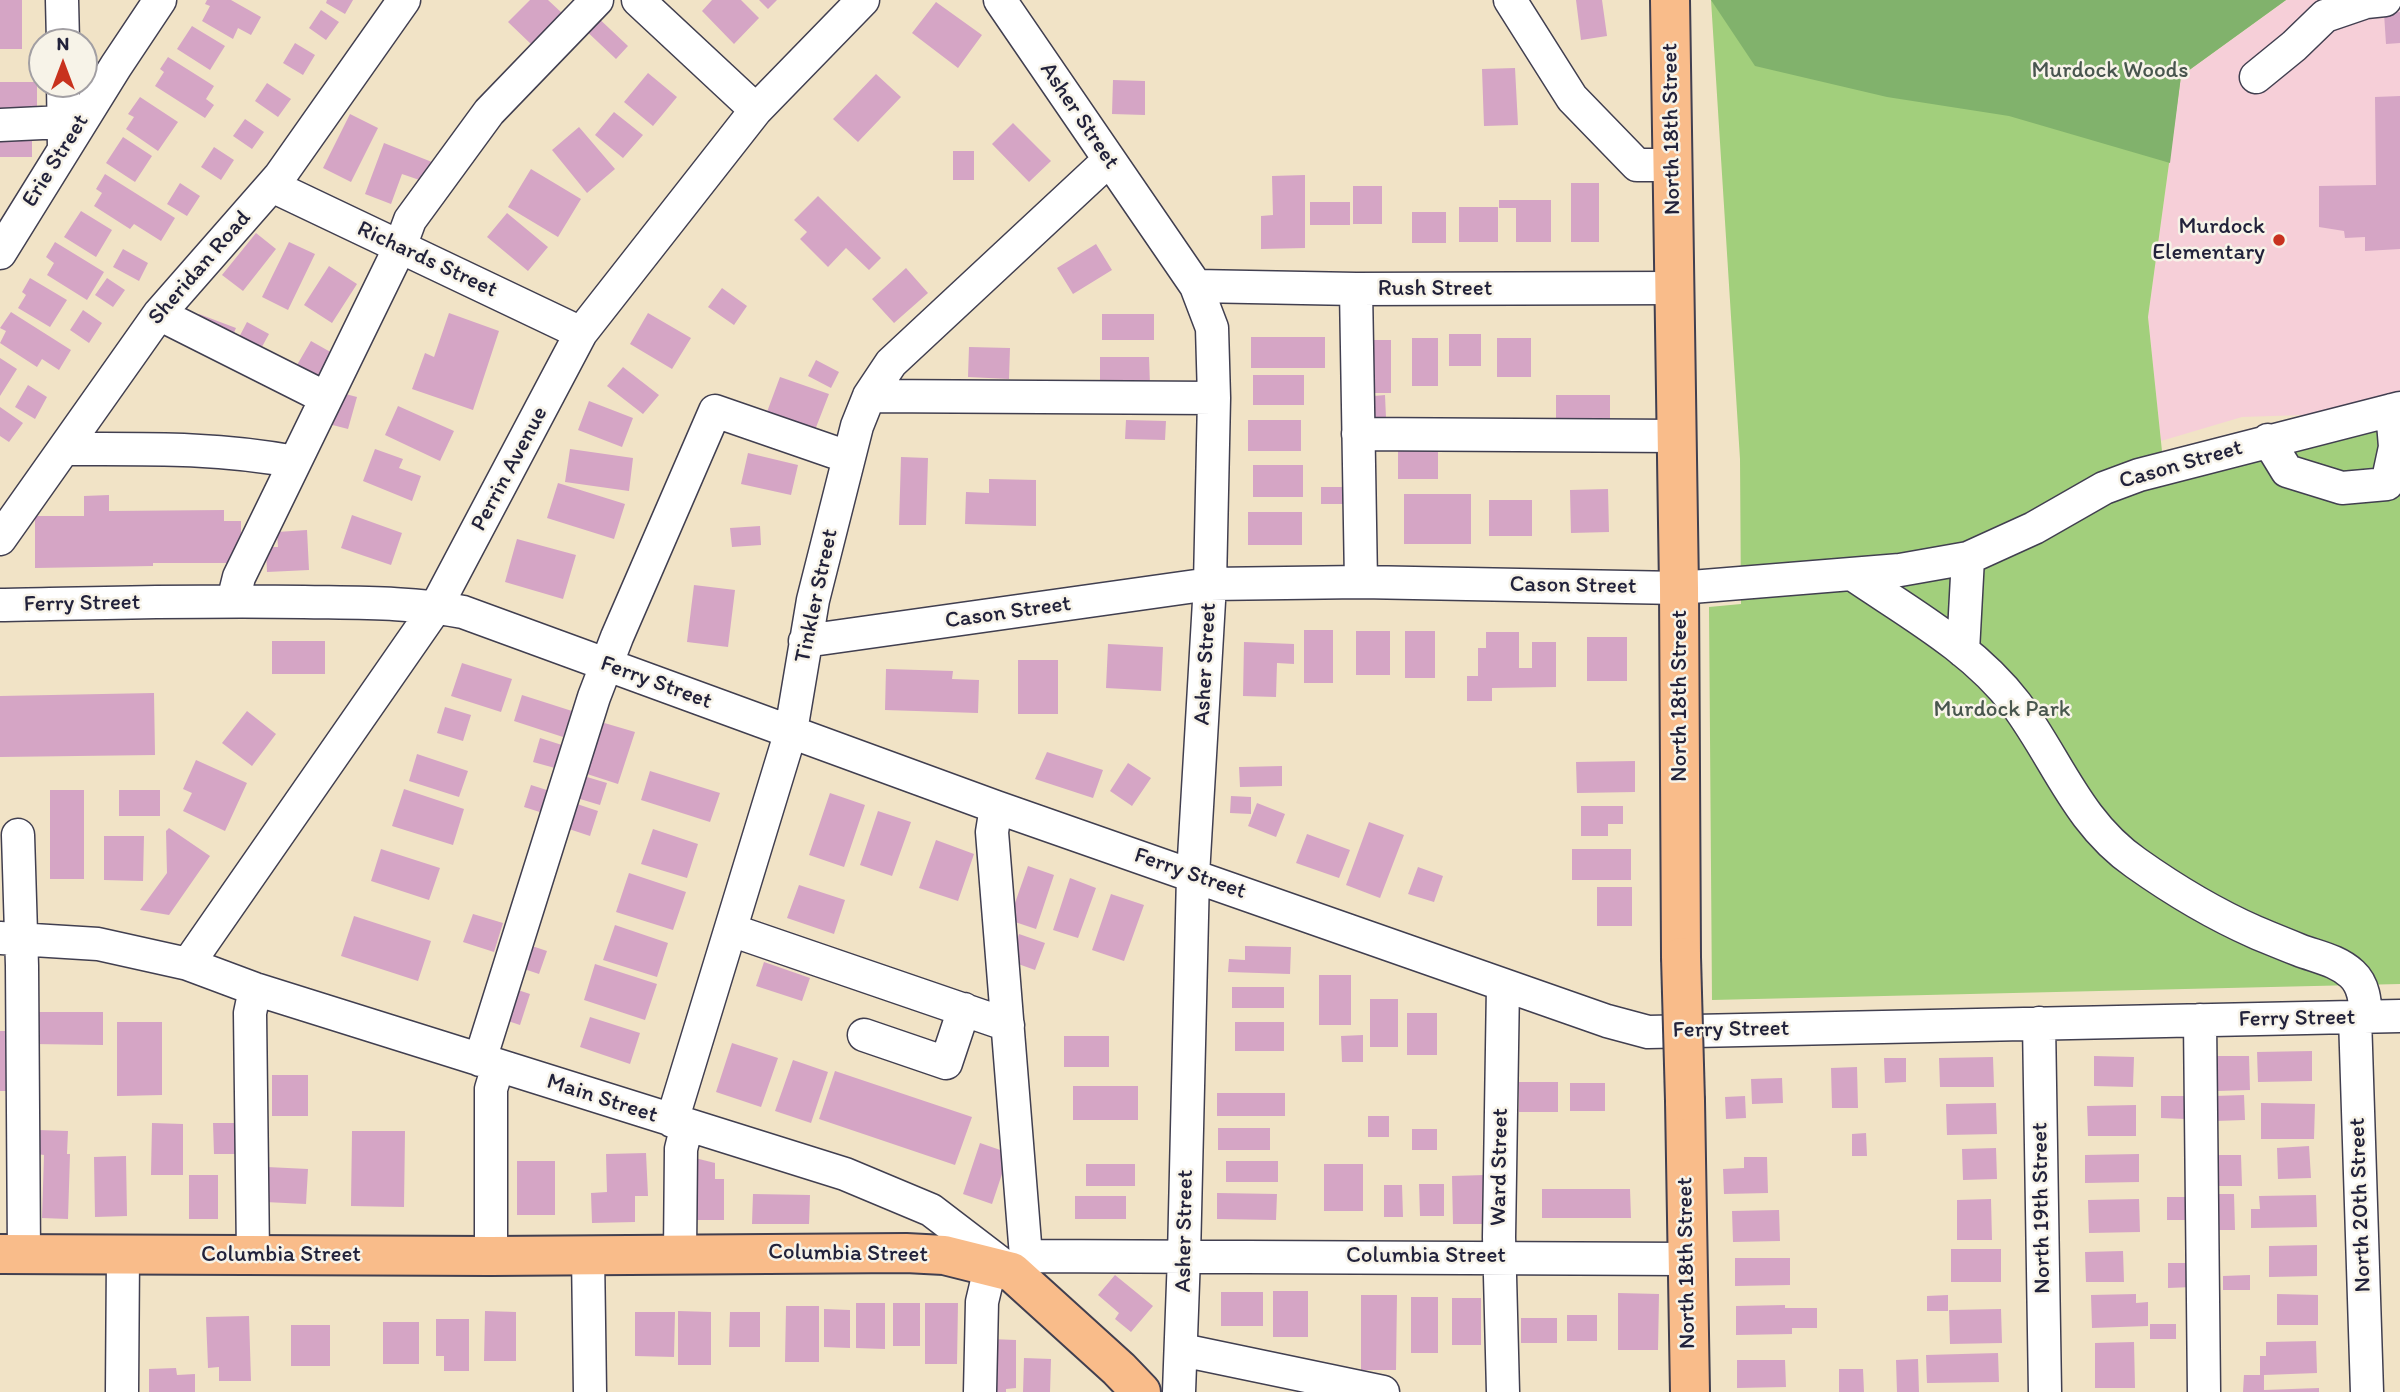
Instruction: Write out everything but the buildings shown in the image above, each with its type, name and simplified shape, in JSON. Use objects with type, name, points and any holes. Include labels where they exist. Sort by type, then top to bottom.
[{"type":"main road","name":"North 18th Street","points":[[1670,0],[1690,1392]]},
{"type":"main road","name":"Columbia Street","points":[[12,1254],[491,1256],[906,1253],[944,1255],[1009,1265]]},
{"type":"main road","name":"Main Street","points":[[1009,1265],[1141,1392]]},
{"type":"street","points":[[62,0],[63,28]]},
{"type":"street","name":"Erie Street","points":[[0,253],[64,135],[160,0]]},
{"type":"street","name":"Sheridan Road","points":[[0,539],[159,314],[272,186],[404,0]]},
{"type":"street","points":[[233,601],[239,577],[411,220],[489,112],[597,0]]},
{"type":"street","points":[[638,0],[756,110]]},
{"type":"street","name":"Perrin Avenue","points":[[188,964],[436,607],[581,333],[756,110],[863,0]]},
{"type":"street","name":"Asher Street","points":[[1000,0],[1196,286],[1212,328],[1214,398],[1210,584],[1193,875],[1185,1256],[1179,1392]]},
{"type":"street","points":[[1510,0],[1572,98],[1637,165],[1672,165]]},
{"type":"street","points":[[2256,77],[2325,16],[2366,2],[2385,0]]},
{"type":"street","points":[[0,125],[64,135],[63,98]]},
{"type":"street","name":"Tinkler Street","points":[[680,1254],[679,1123],[731,930],[791,731],[813,600],[857,426],[869,396],[891,363],[1109,160]]},
{"type":"street","name":"Richards Street","points":[[272,186],[581,333]]},
{"type":"street","name":"Rush Street","points":[[1196,286],[1356,289],[1674,288]]},
{"type":"street","points":[[1356,289],[1361,582]]},
{"type":"street","points":[[159,314],[326,398]]},
{"type":"street","points":[[869,396],[1214,398]]},
{"type":"street","points":[[2268,440],[2287,471],[2342,488],[2388,484],[2395,447],[2396,409]]},
{"type":"street","name":"Cason Street","points":[[805,641],[1210,584],[1361,582],[1679,588],[1855,576],[1937,565],[1968,558],[2034,528],[2104,488],[2138,475],[2396,409]]},
{"type":"street","points":[[491,1256],[489,1063],[606,665],[715,411],[848,457]]},
{"type":"street","points":[[1358,434],[1676,436]]},
{"type":"street","points":[[64,449],[207,450],[257,454],[295,462]]},
{"type":"street","points":[[1964,651],[1968,558]]},
{"type":"street","name":"North 20th Street","points":[[1855,576],[1964,651],[1996,680],[2016,704],[2092,824],[2113,846],[2173,889],[2215,914],[2301,951],[2339,963],[2358,981],[2364,995],[2361,1017],[2367,1392]]},
{"type":"street","name":"Ferry Street","points":[[0,605],[233,601],[394,604],[463,612],[996,807],[1607,1021],[1648,1032],[2400,1016]]},
{"type":"street","points":[[980,1392],[982,1302],[1009,1265],[1008,1025],[992,832],[996,807]]},
{"type":"street","points":[[12,1254],[11,939],[18,835]]},
{"type":"street","points":[[731,930],[1008,1025]]},
{"type":"street","name":"Main Street","points":[[11,939],[98,944],[188,964],[255,989],[845,1174],[932,1210],[1009,1265]]},
{"type":"street","name":"Ward Street","points":[[1503,985],[1500,1256],[1503,1392]]},
{"type":"street","points":[[253,1255],[250,1013],[255,989]]},
{"type":"street","points":[[864,1035],[946,1063],[964,1009]]},
{"type":"street","points":[[2200,1020],[2204,1392]]},
{"type":"street","name":"North 19th Street","points":[[2039,1023],[2045,1392]]},
{"type":"street","points":[[896,1197],[909,1210],[914,1225],[914,1236],[906,1253]]},
{"type":"street","points":[[588,1254],[590,1392]]},
{"type":"street","points":[[122,1392],[123,1255]]},
{"type":"street","name":"Columbia Street","points":[[1009,1265],[1185,1256],[1686,1259]]},
{"type":"street","points":[[1182,1350],[1383,1392]]},
{"type":"shaded area","name":"Murdock Elementary","points":[[2286,0],[2400,0],[2400,391],[2304,415],[2242,417],[2161,441],[2148,317],[2181,76]]},
{"type":"green space","name":"Murdock Park","points":[[1711,0],[2286,0],[2181,76],[2148,317],[2165,480],[2400,426],[2400,984],[1712,1000],[1709,607],[1741,604],[1740,459]]},
{"type":"green space","name":"Murdock Woods","points":[[1711,0],[2286,0],[2181,76],[2170,163],[2009,116],[1887,97],[1755,66]]},
{"type":"place","name":"Murdock Elementary","points":[[2279,240]]}]
